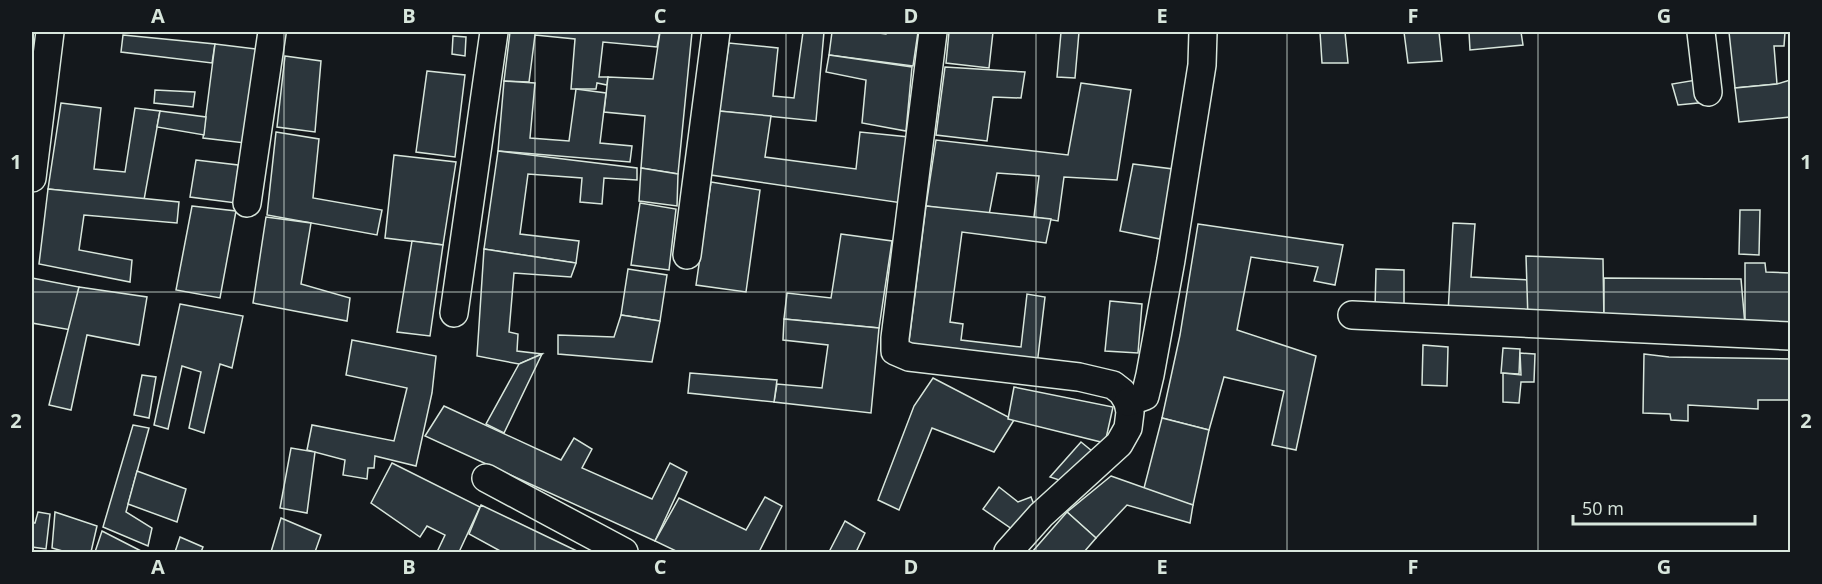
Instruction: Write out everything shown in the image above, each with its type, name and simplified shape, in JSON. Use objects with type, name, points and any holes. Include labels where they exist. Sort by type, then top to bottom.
[{"type":"street","points":[[32,178],[50,32]]},
{"type":"street","points":[[247,203],[272,32]]},
{"type":"street","points":[[454,313],[494,32]]},
{"type":"street","points":[[687,255],[716,32]]},
{"type":"street","points":[[933,32],[895,338],[896,351],[909,357],[1079,377],[1113,385],[1122,392],[1128,402],[1130,412],[1128,428],[1119,444],[1041,515],[1008,552]]},
{"type":"street","points":[[1128,402],[1144,396],[1150,375],[1202,65],[1203,32]]},
{"type":"street","points":[[1701,32],[1708,92]]},
{"type":"street","points":[[1352,315],[1791,336]]},
{"type":"street","points":[[486,478],[624,552]]},
{"type":"building","points":[[510,32],[660,32],[657,47],[603,42],[599,77],[608,77],[607,85],[597,83],[596,89],[571,89],[575,39],[535,35],[529,82],[504,81]]},
{"type":"building","points":[[660,32],[692,32],[678,174],[641,168],[645,116],[604,112],[608,77],[653,79]]},
{"type":"building","points":[[803,32],[824,32],[816,121],[719,111],[729,43],[778,48],[773,96],[794,98]]},
{"type":"building","points":[[832,32],[886,34],[887,32],[918,32],[913,66],[829,55]]},
{"type":"building","points":[[949,32],[993,32],[989,68],[946,63]]},
{"type":"building","points":[[1061,32],[1079,32],[1075,78],[1057,77]]},
{"type":"building","points":[[1320,32],[1345,32],[1348,63],[1322,63]]},
{"type":"building","points":[[1404,32],[1439,32],[1442,61],[1408,63]]},
{"type":"building","points":[[1469,32],[1521,32],[1523,45],[1470,50]]},
{"type":"building","points":[[1729,32],[1785,32],[1784,46],[1774,46],[1777,84],[1735,88]]},
{"type":"building","points":[[123,35],[215,44],[212,63],[121,52]]},
{"type":"building","points":[[453,36],[466,37],[465,56],[452,54]]},
{"type":"building","points":[[215,44],[257,49],[245,143],[203,138]]},
{"type":"building","points":[[829,55],[912,67],[906,131],[862,123],[866,80],[826,72]]},
{"type":"building","points":[[285,56],[321,61],[315,132],[277,127]]},
{"type":"building","points":[[945,67],[1025,72],[1021,98],[993,97],[987,141],[936,135]]},
{"type":"building","points":[[427,71],[465,75],[455,157],[416,152]]},
{"type":"building","points":[[1702,79],[1708,102],[1678,105],[1672,84]]},
{"type":"building","points":[[1790,80],[1790,117],[1739,122],[1735,88],[1777,84]]},
{"type":"building","points":[[504,81],[535,83],[530,138],[569,141],[576,89],[606,93],[600,143],[632,146],[630,162],[498,151]]},
{"type":"building","points":[[1081,83],[1131,90],[1117,180],[1064,177],[1058,221],[1034,217],[1039,176],[997,173],[989,215],[926,206],[936,140],[1068,155]]},
{"type":"building","points":[[155,90],[195,92],[193,107],[154,103]]},
{"type":"building","points":[[61,103],[101,108],[94,169],[125,172],[135,108],[160,111],[144,200],[48,189]]},
{"type":"building","points":[[160,111],[206,117],[204,135],[157,127]]},
{"type":"building","points":[[719,111],[771,116],[765,157],[856,169],[860,132],[909,137],[902,203],[711,175]]},
{"type":"building","points":[[276,132],[319,139],[313,198],[382,210],[377,235],[267,215]]},
{"type":"building","points":[[498,151],[637,168],[637,180],[604,178],[602,204],[580,202],[582,178],[528,174],[520,234],[579,241],[576,263],[484,249]]},
{"type":"building","points":[[394,155],[456,162],[443,245],[385,238]]},
{"type":"building","points":[[196,160],[238,165],[236,203],[190,197]]},
{"type":"building","points":[[1133,164],[1173,169],[1160,239],[1120,231]]},
{"type":"building","points":[[641,168],[678,174],[677,206],[639,201]]},
{"type":"building","points":[[711,182],[760,190],[746,292],[696,285]]},
{"type":"building","points":[[48,189],[179,202],[177,223],[84,215],[79,250],[132,260],[130,282],[39,264]]},
{"type":"building","points":[[640,203],[676,209],[669,270],[631,265]]},
{"type":"building","points":[[192,206],[236,211],[220,298],[176,290]]},
{"type":"building","points":[[926,206],[1051,219],[1046,243],[962,232],[950,322],[963,324],[961,340],[1021,347],[1027,294],[1045,297],[1037,365],[908,350]]},
{"type":"building","points":[[1740,210],[1760,210],[1759,255],[1739,254]]},
{"type":"building","points":[[266,217],[311,223],[301,284],[350,298],[347,321],[253,303]]},
{"type":"building","points":[[1453,223],[1475,224],[1471,277],[1530,280],[1529,318],[1448,313]]},
{"type":"building","points":[[1198,224],[1343,245],[1335,285],[1314,281],[1318,267],[1251,257],[1237,330],[1316,356],[1296,450],[1272,445],[1284,391],[1224,377],[1209,430],[1162,418],[1180,335]]},
{"type":"building","points":[[841,234],[892,241],[879,328],[784,319],[787,293],[831,298]]},
{"type":"building","points":[[412,241],[443,245],[430,336],[397,332]]},
{"type":"building","points":[[484,249],[576,263],[571,277],[514,273],[509,332],[518,334],[517,351],[542,354],[519,364],[477,356]]},
{"type":"building","points":[[1526,256],[1603,259],[1604,323],[1528,320]]},
{"type":"building","points":[[1745,263],[1765,263],[1766,272],[1790,273],[1790,327],[1745,325]]},
{"type":"building","points":[[628,269],[667,275],[660,321],[621,315]]},
{"type":"building","points":[[1376,269],[1404,270],[1404,309],[1375,309]]},
{"type":"building","points":[[32,278],[79,287],[71,330],[32,323]]},
{"type":"building","points":[[1604,278],[1741,279],[1745,325],[1604,323]]},
{"type":"building","points":[[79,287],[147,297],[139,345],[87,335],[71,410],[49,405]]},
{"type":"building","points":[[1110,301],[1142,304],[1138,353],[1105,351]]},
{"type":"building","points":[[180,304],[243,316],[232,368],[220,364],[204,433],[189,428],[201,372],[182,366],[168,429],[154,425]]},
{"type":"building","points":[[621,315],[660,321],[652,362],[558,354],[558,335],[614,337]]},
{"type":"building","points":[[784,319],[879,328],[871,413],[774,402],[777,384],[822,388],[828,345],[783,340]]},
{"type":"building","points":[[352,340],[436,356],[432,393],[416,466],[375,456],[374,468],[368,468],[367,479],[343,475],[345,460],[307,450],[312,425],[394,441],[407,388],[346,375]]},
{"type":"building","points":[[1423,345],[1448,347],[1447,386],[1422,385]]},
{"type":"building","points":[[1503,348],[1520,349],[1519,374],[1501,373]]},
{"type":"building","points":[[1520,353],[1535,354],[1534,382],[1521,382],[1519,403],[1503,402],[1503,373],[1521,375]]},
{"type":"building","points":[[542,354],[504,433],[486,424],[519,364]]},
{"type":"building","points":[[1644,354],[1669,357],[1790,359],[1790,400],[1758,400],[1758,409],[1688,405],[1688,421],[1671,420],[1670,414],[1643,413]]},
{"type":"building","points":[[690,373],[777,380],[774,402],[688,393]]},
{"type":"building","points":[[142,375],[156,377],[149,418],[134,415]]},
{"type":"building","points":[[933,378],[1014,420],[994,452],[932,428],[899,510],[878,500],[914,406]]},
{"type":"building","points":[[1014,387],[1113,407],[1105,443],[1008,419]]},
{"type":"building","points":[[444,406],[561,460],[574,438],[592,449],[582,468],[652,499],[670,463],[687,472],[655,541],[425,436]]},
{"type":"building","points":[[1162,418],[1209,430],[1193,505],[1143,492]]},
{"type":"building","points":[[133,425],[149,428],[126,512],[152,528],[148,546],[103,527]]},
{"type":"building","points":[[1081,442],[1092,451],[1062,481],[1050,477]]},
{"type":"building","points":[[291,448],[315,452],[307,513],[280,508]]},
{"type":"building","points":[[392,463],[480,507],[459,552],[437,552],[445,535],[427,526],[420,537],[371,503]]},
{"type":"building","points":[[137,471],[186,489],[177,522],[128,504]]},
{"type":"building","points":[[1111,476],[1193,505],[1190,523],[1127,505],[1096,538],[1067,512]]},
{"type":"building","points":[[999,487],[1018,502],[1031,497],[1035,507],[1012,529],[983,509]]},
{"type":"building","points":[[765,497],[782,506],[759,552],[678,552],[655,541],[679,498],[746,530]]},
{"type":"building","points":[[481,505],[579,552],[502,552],[469,534]]},
{"type":"building","points":[[38,512],[50,514],[46,549],[32,547],[32,523],[35,523]]},
{"type":"building","points":[[55,512],[97,526],[91,552],[66,552],[52,548]]},
{"type":"building","points":[[1067,512],[1096,538],[1084,552],[1032,552]]},
{"type":"building","points":[[281,518],[321,535],[315,552],[271,552]]},
{"type":"building","points":[[845,521],[865,533],[856,552],[829,552]]},
{"type":"building","points":[[102,531],[143,552],[95,552]]},
{"type":"building","points":[[180,537],[203,547],[201,552],[175,552]]}]
